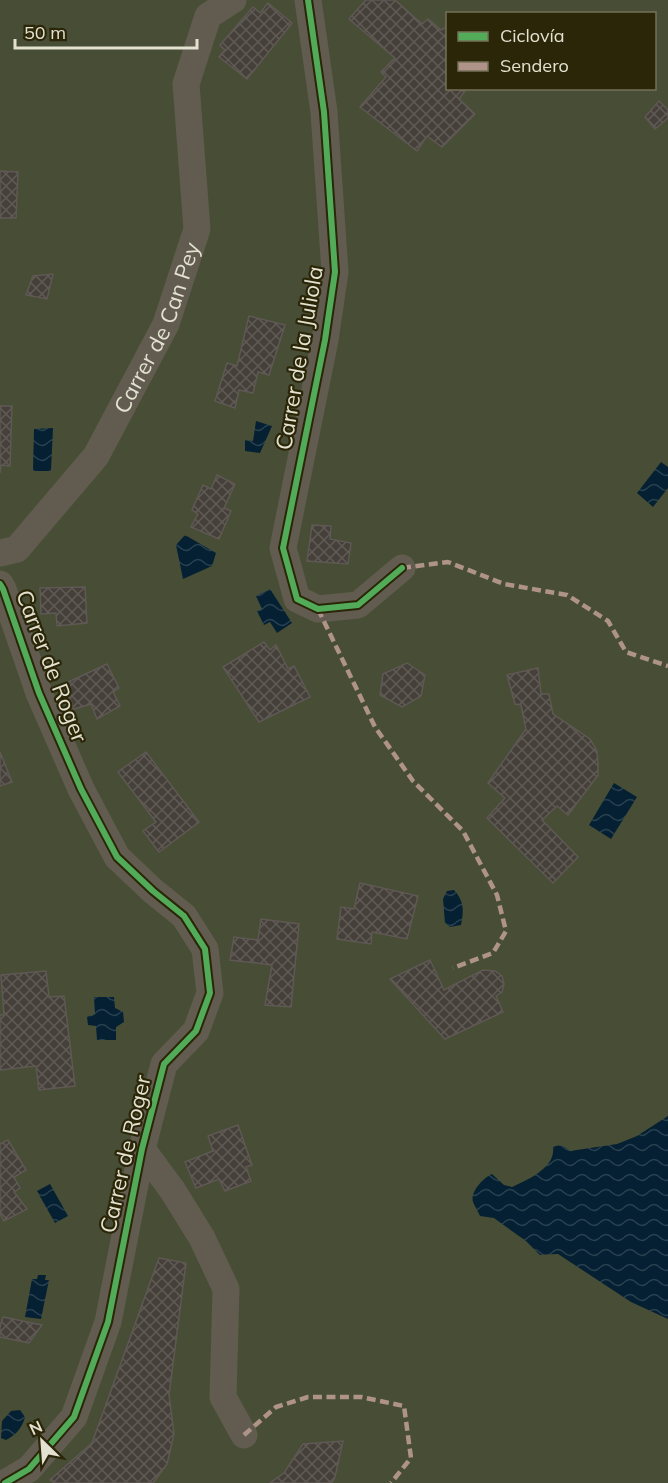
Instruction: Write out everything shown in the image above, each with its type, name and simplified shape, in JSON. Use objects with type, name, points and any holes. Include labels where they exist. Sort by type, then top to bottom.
[{"type":"street","name":"Carrer de Can Pey","points":[[0,553],[17,549],[96,456],[166,324],[197,229],[186,84],[208,16],[233,0]]},
{"type":"street","name":"Carrer de la Juliola","points":[[308,0],[324,112],[335,272],[325,340],[283,548],[297,599],[318,609],[358,605],[402,568]]},
{"type":"street","name":"Carrer de Roger","points":[[0,584],[39,693],[81,789],[117,857],[184,916],[205,949],[210,993],[196,1031],[164,1064],[142,1149],[108,1322],[74,1417],[29,1469],[6,1483]]},
{"type":"street","name":"Carrer de Roger","points":[[142,1149],[173,1191],[202,1238],[226,1289],[223,1397],[244,1435]]},
{"type":"green space","points":[[0,0],[668,0],[668,1483],[0,1483]]},
{"type":"water","points":[[256,421],[272,426],[260,453],[245,451],[245,440],[253,441]]},
{"type":"water","points":[[53,428],[51,471],[33,471],[34,429]]},
{"type":"water","points":[[661,462],[668,467],[668,488],[653,507],[637,493]]},
{"type":"water","points":[[185,535],[216,553],[212,566],[183,579],[176,545]]},
{"type":"water","points":[[270,589],[292,623],[277,633],[270,622],[264,625],[257,611],[262,609],[256,596]]},
{"type":"water","points":[[614,783],[637,797],[611,839],[589,825]]},
{"type":"water","points":[[454,890],[461,902],[463,915],[461,925],[450,927],[445,923],[443,899],[447,891]]},
{"type":"water","points":[[94,997],[114,997],[115,1008],[123,1012],[124,1022],[116,1027],[116,1040],[97,1040],[96,1026],[88,1025],[87,1017],[95,1014]]},
{"type":"water","points":[[668,1116],[668,1319],[631,1302],[558,1254],[540,1255],[526,1241],[494,1218],[480,1216],[474,1204],[475,1190],[492,1174],[504,1185],[512,1187],[532,1177],[545,1167],[553,1154],[553,1147],[562,1146],[570,1151],[617,1144],[637,1136]]},
{"type":"water","points":[[50,1184],[68,1216],[55,1223],[37,1191]]},
{"type":"water","points":[[38,1275],[46,1275],[45,1280],[49,1280],[41,1319],[25,1317],[32,1279],[37,1279]]},
{"type":"water","points":[[20,1410],[25,1417],[20,1428],[6,1440],[1,1438],[2,1421],[11,1411]]},
{"type":"building","points":[[366,0],[395,0],[422,24],[428,19],[441,30],[446,27],[446,90],[466,90],[459,99],[475,114],[442,147],[427,136],[417,151],[360,107],[386,77],[381,72],[395,58],[349,19]]},
{"type":"building","points":[[268,3],[292,23],[247,79],[219,57],[225,50],[220,45],[253,7],[260,13]]},
{"type":"building","points":[[659,101],[668,110],[668,118],[655,129],[645,117]]},
{"type":"building","points":[[0,171],[18,172],[16,218],[0,218]]},
{"type":"building","points":[[53,274],[47,299],[26,295],[33,276]]},
{"type":"building","points":[[249,316],[285,325],[269,375],[258,372],[253,393],[239,390],[235,408],[215,401],[227,363],[237,366]]},
{"type":"building","points":[[0,406],[12,406],[10,466],[1,465],[0,473]]},
{"type":"building","points":[[217,475],[235,484],[224,508],[231,511],[219,539],[191,527],[198,514],[192,510],[203,485],[211,489]]},
{"type":"building","points":[[312,525],[331,526],[330,539],[351,543],[348,564],[307,561]]},
{"type":"building","points":[[85,587],[87,623],[57,626],[56,613],[41,614],[40,588]]},
{"type":"building","points":[[264,642],[270,650],[276,645],[288,669],[294,666],[310,697],[259,722],[223,667]]},
{"type":"building","points":[[407,663],[425,675],[421,696],[402,707],[380,695],[383,674]]},
{"type":"building","points":[[107,664],[119,688],[113,692],[120,706],[97,719],[91,704],[74,709],[64,684]]},
{"type":"building","points":[[538,668],[541,694],[549,694],[553,714],[590,739],[597,751],[598,764],[598,775],[568,815],[557,806],[542,820],[578,857],[553,883],[487,818],[505,798],[488,783],[526,729],[521,705],[515,704],[507,675]]},
{"type":"building","points":[[0,752],[12,782],[0,786]]},
{"type":"building","points":[[146,752],[199,822],[159,852],[143,831],[156,822],[118,772]]},
{"type":"building","points":[[360,883],[418,896],[407,939],[372,932],[371,944],[337,939],[341,907],[354,909]]},
{"type":"building","points":[[261,919],[299,924],[291,1007],[265,1005],[272,965],[230,960],[234,937],[258,940]]},
{"type":"building","points":[[430,960],[444,990],[483,970],[495,971],[502,976],[504,984],[502,992],[496,996],[503,1012],[445,1039],[390,979]]},
{"type":"building","points":[[46,971],[49,997],[64,996],[75,1086],[39,1090],[36,1066],[0,1070],[0,1015],[4,1015],[1,975]]},
{"type":"building","points":[[238,1125],[252,1165],[246,1167],[251,1181],[225,1191],[219,1179],[196,1188],[185,1162],[213,1151],[208,1136]]},
{"type":"building","points":[[8,1140],[26,1170],[14,1177],[20,1188],[14,1192],[27,1209],[4,1221],[0,1213],[0,1144]]},
{"type":"building","points":[[159,1258],[186,1263],[169,1395],[174,1434],[167,1464],[153,1483],[54,1483],[50,1480],[92,1443]]},
{"type":"building","points":[[3,1317],[42,1325],[29,1343],[0,1337]]},
{"type":"building","points":[[343,1441],[332,1483],[270,1483],[284,1473],[303,1444]]},
{"type":"marked path","points":[[402,568],[448,562],[504,584],[567,595],[608,621],[626,652],[668,666]]},
{"type":"marked path","points":[[318,609],[375,727],[413,781],[463,831],[497,895],[506,931],[493,953],[453,968]]},
{"type":"marked path","points":[[244,1435],[276,1407],[308,1397],[361,1397],[404,1406],[411,1458],[391,1483]]},
{"type":"cycle path","points":[[308,0],[324,112],[335,272],[325,340],[283,548],[297,599],[318,609],[358,605],[402,568]]},
{"type":"cycle path","points":[[0,584],[39,693],[81,789],[117,857],[184,916],[205,949],[210,993],[196,1031],[164,1064],[142,1149],[108,1322],[74,1417],[29,1469],[5,1483]]}]
